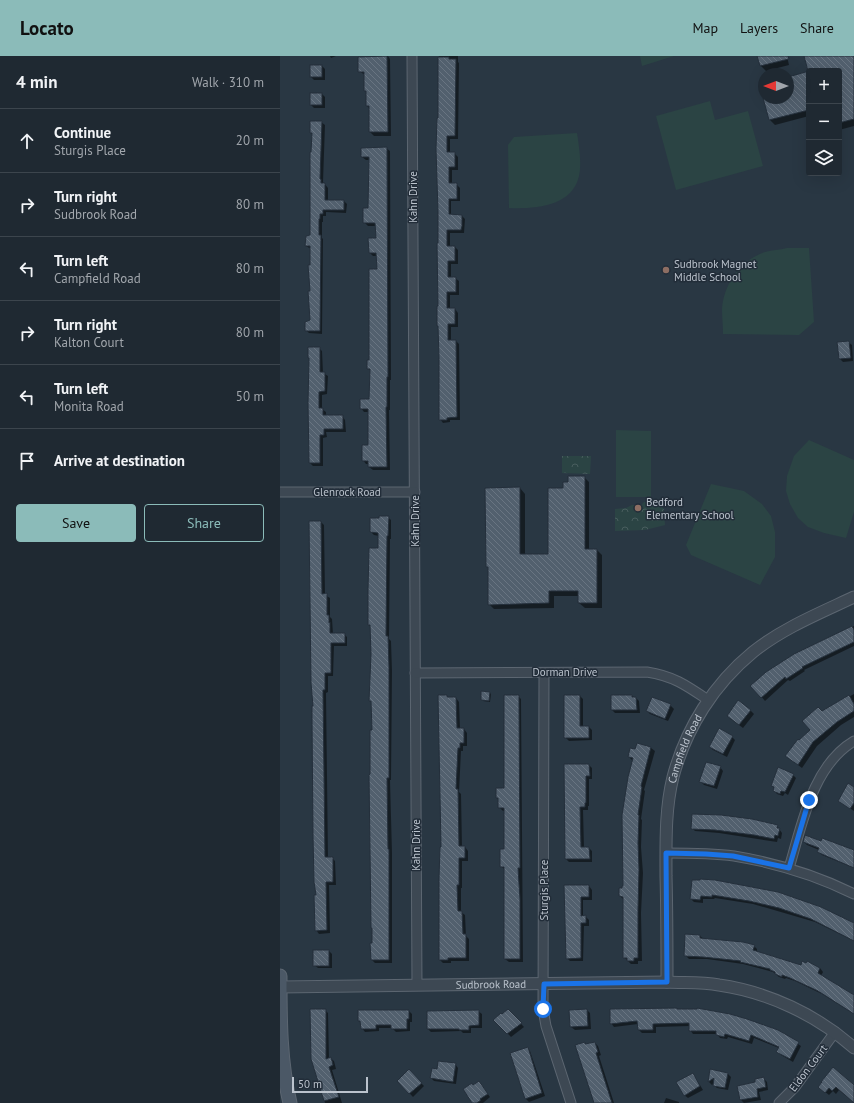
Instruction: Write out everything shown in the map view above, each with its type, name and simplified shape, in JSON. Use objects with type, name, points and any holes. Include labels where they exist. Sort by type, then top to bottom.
[{"type":"main road","points":[[280,976],[282,1076],[290,1103]]},
{"type":"street","name":"Kahn Drive","points":[[412,56],[417,985]]},
{"type":"street","name":"Glenrock Road","points":[[280,492],[415,492]]},
{"type":"street","name":"Campfield Road","points":[[667,982],[666,853],[668,809],[673,778],[681,751],[693,725],[708,700],[730,673],[754,651],[776,636],[854,597]]},
{"type":"street","name":"Dorman Drive","points":[[415,673],[647,672],[680,681],[708,700]]},
{"type":"street","name":"Sturgis Place","points":[[544,673],[544,1017],[571,1103]]},
{"type":"street","points":[[789,868],[809,800],[818,782],[837,754],[854,741]]},
{"type":"street","points":[[666,853],[733,856],[789,868],[838,886],[854,894]]},
{"type":"street","name":"Sudbrook Road","points":[[280,987],[667,982],[718,985],[751,992],[791,1007],[834,1032],[854,1048]]},
{"type":"street","name":"Eldon Court","points":[[779,1103],[795,1087],[834,1032]]},
{"type":"green space","points":[[640,56],[674,56],[642,66]]},
{"type":"green space","points":[[710,101],[715,120],[748,111],[763,166],[676,190],[656,116]]},
{"type":"green space","points":[[577,133],[580,155],[580,171],[575,186],[569,194],[551,204],[530,208],[509,208],[508,145],[514,137]]},
{"type":"green space","points":[[787,248],[809,248],[814,322],[799,335],[723,334],[723,299],[735,274],[748,261],[756,256],[765,252]]},
{"type":"green space","points":[[616,430],[651,431],[651,497],[616,497]]},
{"type":"green space","points":[[809,440],[854,460],[854,512],[846,538],[824,533],[808,527],[798,518],[790,504],[786,491],[787,476],[794,456]]},
{"type":"green space","points":[[562,456],[591,456],[590,474],[562,473]]},
{"type":"green space","points":[[711,484],[744,491],[762,504],[771,516],[775,532],[775,557],[760,585],[691,555],[686,545]]},
{"type":"green space","points":[[663,501],[665,525],[645,530],[615,531],[615,509],[626,508],[632,505],[641,505],[644,502]]},
{"type":"building","points":[[387,56],[388,132],[369,132],[369,106],[366,106],[364,72],[358,72],[358,57]]},
{"type":"building","points":[[757,56],[788,56],[789,59],[760,66]]},
{"type":"building","points":[[804,56],[854,56],[854,119],[842,122],[842,68],[807,68]]},
{"type":"building","points":[[438,57],[449,57],[449,59],[456,59],[455,136],[447,136],[447,152],[455,152],[455,167],[449,167],[449,183],[457,183],[457,199],[449,199],[449,214],[462,215],[461,230],[447,230],[447,246],[455,246],[455,261],[448,261],[448,277],[456,277],[456,292],[447,292],[447,308],[455,308],[455,324],[448,324],[448,340],[456,340],[457,417],[447,418],[447,420],[439,420],[439,358],[437,326],[438,212],[436,149],[438,118]]},
{"type":"building","points":[[310,65],[322,65],[322,77],[310,77]]},
{"type":"building","points":[[806,72],[806,111],[769,120],[765,104],[794,104],[794,75]]},
{"type":"building","points":[[310,93],[322,93],[322,105],[310,105]]},
{"type":"building","points":[[310,121],[322,121],[320,179],[321,183],[325,183],[325,200],[344,200],[344,210],[323,210],[323,214],[320,214],[319,219],[319,235],[321,235],[320,331],[305,331],[305,322],[310,320],[308,265],[310,265],[310,246],[305,246],[306,236],[310,235],[310,152],[312,133],[310,133]]},
{"type":"building","points":[[387,147],[387,467],[368,467],[368,461],[362,461],[362,445],[368,445],[368,409],[360,409],[360,399],[369,399],[370,369],[367,369],[367,360],[369,360],[369,269],[377,269],[376,253],[369,253],[368,238],[376,238],[375,223],[363,223],[363,208],[368,208],[369,157],[361,157],[361,148]]},
{"type":"building","points":[[849,341],[851,358],[839,359],[837,342]]},
{"type":"building","points":[[308,347],[320,347],[320,372],[325,372],[325,391],[319,392],[319,408],[323,408],[323,415],[343,415],[343,429],[324,429],[324,435],[320,435],[320,463],[309,463]]},
{"type":"building","points":[[568,476],[585,476],[585,549],[597,549],[597,603],[578,603],[578,591],[549,591],[549,603],[488,605],[485,488],[520,487],[520,554],[548,554],[548,488],[563,488],[563,482],[568,482]]},
{"type":"building","points":[[379,516],[389,516],[387,536],[386,636],[388,636],[389,667],[389,778],[387,778],[389,849],[389,960],[371,960],[370,943],[372,943],[372,928],[369,775],[370,730],[372,730],[371,701],[369,701],[371,654],[370,625],[368,625],[368,590],[369,548],[378,548],[378,533],[370,532],[370,518],[379,518]]},
{"type":"building","points":[[309,521],[321,521],[322,594],[327,593],[327,615],[329,615],[330,633],[345,633],[345,643],[331,643],[331,673],[325,673],[325,690],[323,690],[325,857],[333,857],[333,882],[326,882],[327,930],[315,931],[314,895],[316,895],[314,882],[313,836],[313,706],[311,683]]},
{"type":"building","points":[[852,626],[854,630],[854,642],[802,667],[803,668],[786,679],[785,677],[761,698],[750,686],[766,672],[794,654]]},
{"type":"building","points":[[481,691],[490,692],[489,701],[481,700]]},
{"type":"building","points":[[438,695],[456,697],[457,728],[464,728],[464,743],[460,743],[460,748],[458,748],[456,789],[458,789],[459,846],[465,846],[465,858],[459,858],[459,885],[457,885],[458,911],[462,911],[463,934],[466,934],[466,958],[448,958],[448,960],[439,960],[439,878],[441,847]]},
{"type":"building","points":[[504,695],[519,695],[520,868],[518,868],[520,899],[520,959],[504,959],[504,867],[500,867],[500,849],[504,849],[504,808],[498,808],[496,788],[504,788]]},
{"type":"building","points":[[564,695],[580,695],[580,726],[589,726],[589,738],[564,738]]},
{"type":"building","points":[[611,695],[632,695],[632,697],[636,697],[637,710],[611,710]]},
{"type":"building","points":[[849,695],[854,704],[854,711],[837,722],[813,742],[798,765],[785,756],[798,739],[799,740],[810,730],[802,721],[818,707],[822,711]]},
{"type":"building","points":[[652,697],[671,704],[665,719],[646,711]]},
{"type":"building","points":[[738,700],[751,710],[739,725],[727,716]]},
{"type":"building","points":[[719,728],[733,736],[723,754],[709,747]]},
{"type":"building","points":[[637,743],[651,747],[641,786],[638,815],[638,958],[634,958],[634,961],[627,961],[627,958],[623,958],[623,897],[619,896],[619,888],[622,888],[623,886],[622,815],[628,777],[633,758],[628,757],[630,748],[635,749]]},
{"type":"building","points":[[706,762],[721,766],[714,786],[699,782]]},
{"type":"building","points":[[564,764],[589,764],[590,776],[586,776],[586,803],[585,807],[580,807],[581,847],[589,847],[590,859],[565,859]]},
{"type":"building","points":[[778,767],[794,774],[785,792],[781,791],[780,794],[773,791],[774,787],[771,786]]},
{"type":"building","points":[[848,783],[854,787],[854,803],[850,809],[838,801]]},
{"type":"building","points":[[692,814],[721,815],[752,819],[778,825],[777,828],[780,828],[778,836],[775,835],[774,839],[715,830],[691,829]]},
{"type":"building","points":[[805,835],[821,841],[822,838],[854,850],[854,868],[817,852],[819,848],[803,842]]},
{"type":"building","points":[[692,880],[715,880],[778,892],[821,907],[854,923],[854,941],[811,919],[779,908],[712,895],[712,897],[701,896],[700,900],[690,899]]},
{"type":"building","points":[[564,885],[589,885],[589,897],[581,897],[581,916],[586,915],[586,923],[581,923],[581,958],[566,959]]},
{"type":"building","points":[[685,934],[700,935],[700,938],[743,942],[755,945],[753,950],[801,965],[802,961],[806,963],[807,961],[820,968],[818,973],[854,995],[854,1014],[818,991],[790,978],[775,974],[775,972],[770,969],[740,962],[741,961],[684,956]]},
{"type":"building","points":[[313,950],[329,950],[329,966],[313,966]]},
{"type":"building","points":[[697,1008],[730,1014],[778,1030],[799,1042],[790,1059],[776,1052],[779,1047],[751,1035],[749,1041],[725,1034],[724,1037],[716,1035],[716,1031],[689,1031],[689,1023],[653,1024],[653,1030],[638,1030],[637,1021],[610,1024],[610,1009]]},
{"type":"building","points":[[310,1009],[326,1009],[326,1059],[331,1057],[333,1065],[329,1067],[339,1097],[324,1101],[311,1059]]},
{"type":"building","points":[[508,1009],[522,1023],[507,1034],[493,1020]]},
{"type":"building","points":[[587,1009],[588,1026],[570,1027],[569,1010]]},
{"type":"building","points":[[358,1010],[409,1010],[407,1029],[391,1029],[391,1025],[376,1025],[376,1029],[361,1029],[360,1021],[358,1021]]},
{"type":"building","points":[[479,1010],[479,1025],[469,1026],[469,1030],[427,1029],[427,1011]]},
{"type":"building","points":[[585,1042],[585,1044],[595,1042],[598,1052],[596,1053],[612,1103],[594,1103],[575,1045]]},
{"type":"building","points":[[528,1047],[542,1093],[525,1099],[510,1053]]},
{"type":"building","points":[[438,1061],[456,1063],[453,1082],[430,1078],[432,1068],[437,1069]]},
{"type":"building","points":[[833,1067],[854,1085],[854,1103],[836,1087],[832,1091],[829,1088],[825,1093],[818,1087]]},
{"type":"building","points":[[409,1069],[422,1083],[409,1094],[397,1081]]},
{"type":"building","points":[[710,1069],[728,1073],[725,1088],[713,1086],[714,1078],[708,1082]]},
{"type":"building","points":[[693,1073],[700,1086],[684,1096],[676,1082]]},
{"type":"building","points":[[764,1077],[766,1087],[757,1089],[758,1097],[740,1100],[737,1086],[755,1082],[755,1079]]},
{"type":"building","points":[[479,1081],[488,1094],[477,1103],[472,1103],[463,1089],[472,1083],[473,1085]]},
{"type":"place","name":"Sudbrook Magnet Middle School","points":[[666,270]]},
{"type":"place","name":"Bedford Elementary School","points":[[638,508]]},
{"type":"route","points":[[543,1009],[544,984],[667,982],[666,853],[733,856],[789,868],[809,800]]}]
